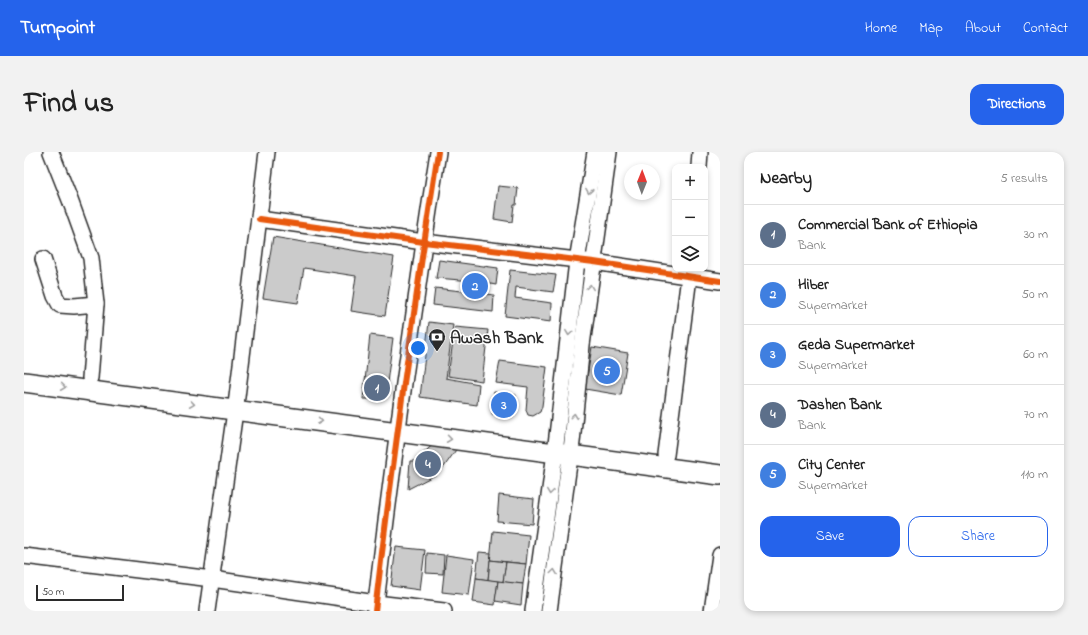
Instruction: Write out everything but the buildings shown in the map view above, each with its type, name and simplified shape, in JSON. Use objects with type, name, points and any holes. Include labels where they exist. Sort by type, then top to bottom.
[{"type":"main road","points":[[24,369],[90,378],[236,404]]},
{"type":"main road","points":[[24,382],[236,404],[398,425],[563,448],[720,475]]},
{"type":"main road","points":[[563,448],[666,455],[720,462]]},
{"type":"street","points":[[51,152],[91,258],[96,304],[90,378]]},
{"type":"street","points":[[207,611],[236,404],[267,152]]},
{"type":"street","points":[[376,607],[398,425],[438,152]]},
{"type":"street","points":[[548,611],[563,448],[577,261],[595,152]]},
{"type":"street","points":[[534,611],[582,345],[609,152]]},
{"type":"street","points":[[699,164],[700,152]]},
{"type":"street","points":[[259,219],[577,261],[672,270]]},
{"type":"street","points":[[43,259],[55,296],[60,305],[74,306],[96,304]]},
{"type":"street","points":[[666,455],[690,272],[720,281]]},
{"type":"street","points":[[712,611],[720,555]]},
{"type":"street","points":[[24,556],[212,579],[376,607],[444,611]]},
{"type":"cycle path","points":[[375,611],[404,382],[438,152]]},
{"type":"cycle path","points":[[259,219],[424,242],[594,262],[720,281]]},
{"type":"place","name":"Hiber","points":[[475,286]]},
{"type":"place","name":"Awash Bank","points":[[437,352]]},
{"type":"place","name":"City Center","points":[[607,371]]},
{"type":"place","name":"Commercial Bank of Ethiopia","points":[[377,388]]},
{"type":"place","name":"Geda Supermarket","points":[[504,405]]},
{"type":"place","name":"Dashen Bank","points":[[428,464]]}]
